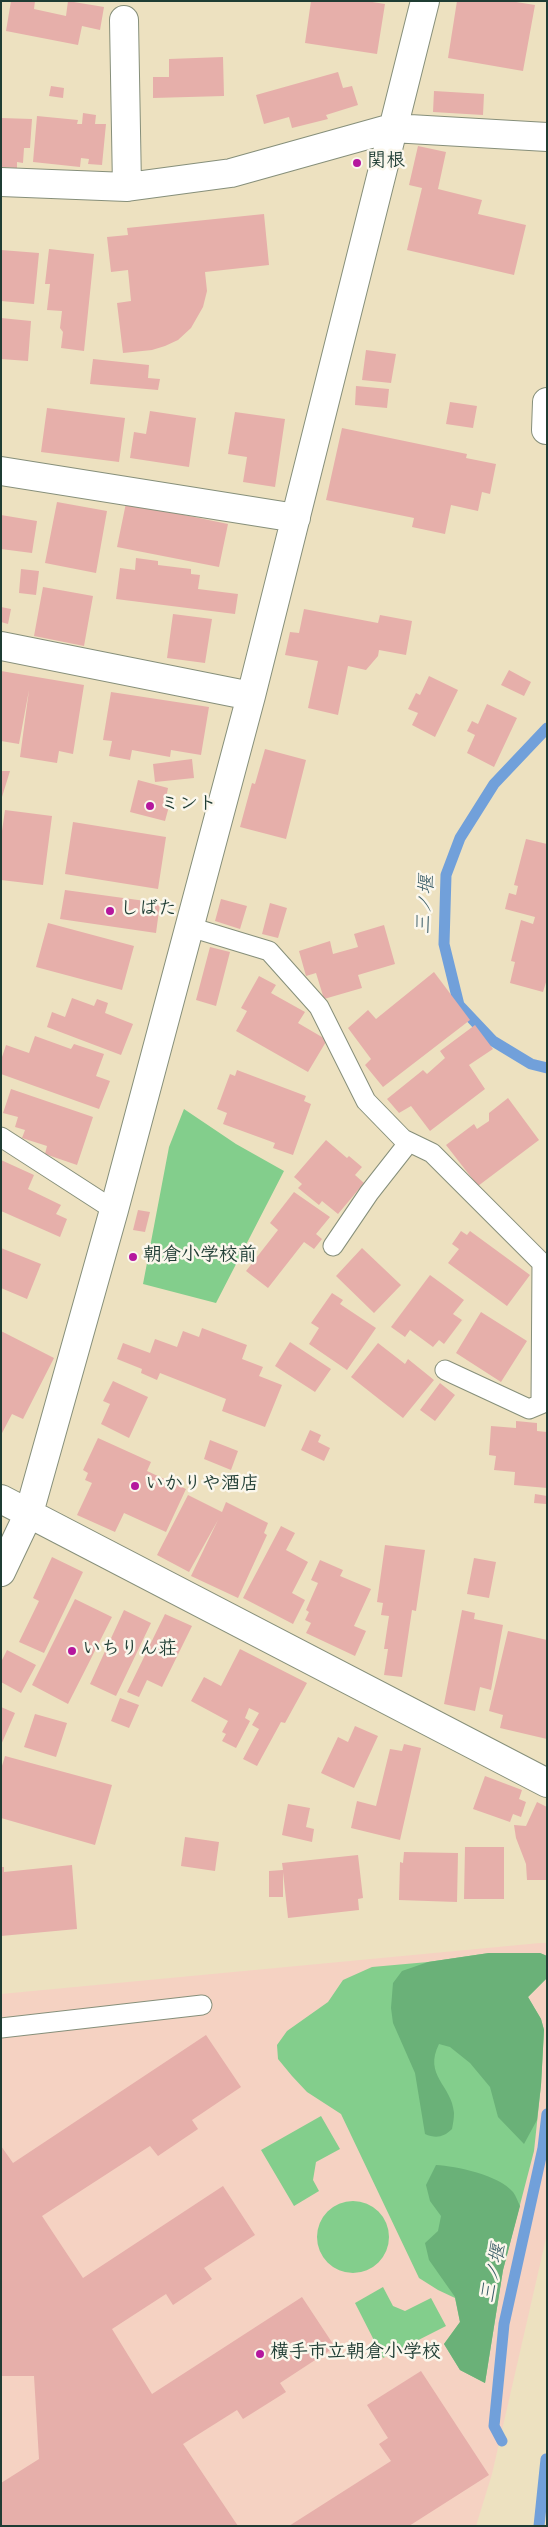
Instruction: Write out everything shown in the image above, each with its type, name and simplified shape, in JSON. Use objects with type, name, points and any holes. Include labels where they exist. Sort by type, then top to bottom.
[{"type":"street","points":[[1,1572],[30,1513],[114,1210],[251,696],[424,1]]},
{"type":"street","points":[[124,20],[127,187]]},
{"type":"street","points":[[1,182],[127,187],[231,173],[392,128],[547,137]]},
{"type":"street","points":[[546,430],[547,402]]},
{"type":"street","points":[[1,471],[296,518]]},
{"type":"street","points":[[1,646],[251,696]]},
{"type":"street","points":[[1,1499],[547,1783]]},
{"type":"lane","points":[[190,927],[269,951],[319,1007],[366,1101],[403,1139],[432,1153],[542,1262],[541,1404],[529,1409],[445,1370]]},
{"type":"lane","points":[[1,1137],[114,1210]]},
{"type":"lane","points":[[333,1246],[369,1193],[409,1142]]},
{"type":"lane","points":[[1,2028],[202,2005]]},
{"type":"shaded area","name":"横手市立朝倉小学校","points":[[547,1943],[547,2234],[492,2474],[476,2526],[1,2526],[1,1994]]},
{"type":"green space","points":[[184,1109],[236,1144],[284,1171],[216,1303],[143,1284],[169,1147]]},
{"type":"green space","points":[[489,1953],[540,1953],[547,1956],[547,1978],[528,1997],[541,2019],[544,2030],[541,2085],[534,2151],[503,2270],[485,2383],[460,2370],[444,2344],[460,2322],[455,2298],[419,2278],[341,2114],[307,2092],[292,2076],[278,2059],[277,2045],[287,2031],[328,2002],[343,1980],[372,1967],[428,1962]]},
{"type":"green space","points":[[489,1953],[540,1953],[547,1956],[547,1978],[528,1997],[541,2019],[544,2030],[537,2120],[524,2144],[498,2117],[490,2087],[470,2063],[450,2047],[439,2044],[434,2064],[436,2073],[452,2103],[453,2123],[452,2129],[446,2134],[436,2137],[425,2134],[415,2073],[393,2023],[391,2008],[393,1983],[402,1971],[428,1962]]},
{"type":"green space","points":[[321,2116],[340,2149],[316,2162],[313,2180],[319,2191],[294,2206],[261,2150]]},
{"type":"green space","points":[[436,2165],[454,2167],[488,2176],[513,2192],[520,2206],[503,2270],[485,2383],[460,2370],[444,2344],[460,2322],[455,2297],[429,2260],[425,2243],[438,2231],[441,2216],[430,2201],[426,2185]]},
{"type":"green space","points":[[360,2201],[379,2211],[387,2223],[389,2237],[387,2251],[379,2263],[367,2271],[346,2273],[327,2263],[319,2251],[317,2230],[327,2211],[339,2203]]},
{"type":"green space","points":[[383,2287],[393,2306],[405,2311],[431,2298],[446,2326],[383,2358],[355,2303]]},
{"type":"building","points":[[11,1],[35,1],[34,9],[66,16],[68,1],[104,7],[100,30],[82,26],[78,45],[6,31]]},
{"type":"building","points":[[311,1],[366,1],[385,4],[377,54],[305,43]]},
{"type":"building","points":[[457,1],[510,1],[535,5],[523,71],[448,58]]},
{"type":"building","points":[[223,57],[224,96],[153,98],[153,77],[169,77],[169,59]]},
{"type":"building","points":[[338,72],[343,88],[352,86],[358,105],[326,115],[328,119],[292,128],[289,117],[264,124],[256,95]]},
{"type":"building","points":[[51,86],[64,88],[63,98],[49,96]]},
{"type":"building","points":[[434,91],[484,94],[483,115],[433,112]]},
{"type":"building","points":[[83,113],[96,115],[95,124],[106,124],[102,165],[88,164],[89,159],[81,158],[80,167],[33,162],[37,116],[78,120],[77,124],[82,124]]},
{"type":"building","points":[[1,118],[32,119],[30,148],[24,148],[23,163],[17,162],[17,168],[1,167]]},
{"type":"building","points":[[418,146],[446,152],[438,189],[482,200],[478,214],[526,225],[514,275],[407,250],[422,188],[409,185]]},
{"type":"building","points":[[264,214],[269,265],[205,272],[207,291],[203,307],[191,328],[178,340],[165,346],[152,350],[123,353],[117,303],[131,301],[128,270],[111,272],[107,237],[128,235],[127,228]]},
{"type":"building","points":[[49,249],[94,254],[84,351],[61,348],[63,332],[60,328],[62,311],[47,310],[50,284],[45,284]]},
{"type":"building","points":[[1,250],[39,253],[34,304],[1,301]]},
{"type":"building","points":[[1,318],[31,321],[28,361],[1,359]]},
{"type":"building","points":[[366,350],[396,354],[391,383],[362,380]]},
{"type":"building","points":[[93,359],[149,365],[148,378],[160,379],[158,390],[90,384]]},
{"type":"building","points":[[356,386],[389,389],[387,408],[355,405]]},
{"type":"building","points":[[450,402],[477,406],[473,428],[446,424]]},
{"type":"building","points":[[47,408],[125,418],[119,462],[41,452]]},
{"type":"building","points":[[150,411],[196,418],[189,467],[130,458],[134,432],[146,434]]},
{"type":"building","points":[[235,412],[285,419],[275,487],[243,482],[247,457],[228,454]]},
{"type":"building","points":[[342,428],[467,454],[466,458],[496,464],[490,494],[482,492],[478,511],[451,505],[445,534],[412,527],[414,518],[326,500]]},
{"type":"building","points":[[57,502],[107,511],[96,573],[45,563]]},
{"type":"building","points":[[126,503],[228,524],[219,567],[117,547]]},
{"type":"building","points":[[1,515],[37,521],[32,553],[1,549]]},
{"type":"building","points":[[136,558],[158,561],[158,565],[191,569],[191,574],[200,575],[198,589],[238,594],[235,614],[116,599],[120,568],[135,570]]},
{"type":"building","points":[[21,569],[39,571],[36,595],[19,593]]},
{"type":"building","points":[[43,587],[93,596],[84,646],[34,636]]},
{"type":"building","points":[[1,607],[11,609],[8,624],[1,622]]},
{"type":"building","points":[[304,609],[378,623],[380,615],[412,621],[406,655],[379,650],[378,656],[366,670],[348,666],[338,715],[308,708],[318,661],[285,655],[290,632],[299,633]]},
{"type":"building","points":[[173,614],[212,619],[205,663],[167,658]]},
{"type":"building","points":[[509,670],[531,682],[524,696],[501,685]]},
{"type":"building","points":[[1,671],[84,685],[73,754],[59,751],[57,763],[20,757],[29,690],[19,744],[1,741]]},
{"type":"building","points":[[429,676],[458,690],[435,737],[412,725],[418,713],[408,709],[416,693],[420,695]]},
{"type":"building","points":[[111,692],[209,707],[201,755],[171,750],[170,757],[132,750],[130,760],[109,756],[112,741],[103,740]]},
{"type":"building","points":[[487,704],[517,718],[494,767],[467,753],[475,735],[467,731],[472,721],[478,724]]},
{"type":"building","points":[[265,749],[306,760],[286,839],[240,827],[252,783],[255,784]]},
{"type":"building","points":[[192,759],[194,778],[155,782],[153,764]]},
{"type":"building","points":[[1,771],[10,771],[2,797],[1,797]]},
{"type":"building","name":"ミント","points":[[138,780],[168,788],[166,798],[171,799],[165,821],[130,812]]},
{"type":"building","points":[[5,810],[52,816],[43,885],[1,880],[1,838]]},
{"type":"building","points":[[73,822],[166,837],[158,889],[65,874]]},
{"type":"building","points":[[526,839],[547,844],[547,979],[543,992],[510,983],[515,962],[511,961],[521,920],[533,924],[535,917],[505,909],[509,893],[516,895],[518,886],[514,885]]},
{"type":"building","name":"しばた","points":[[65,890],[160,903],[156,933],[60,919]]},
{"type":"building","points":[[221,899],[247,906],[240,929],[215,921]]},
{"type":"building","points":[[270,903],[287,908],[278,938],[262,934]]},
{"type":"building","points":[[48,923],[134,946],[122,990],[36,967]]},
{"type":"building","points":[[384,925],[395,964],[358,975],[362,988],[324,999],[316,973],[306,976],[299,951],[330,941],[333,954],[358,947],[354,934]]},
{"type":"building","points":[[210,947],[230,952],[216,1006],[196,1000]]},
{"type":"building","points":[[434,972],[470,1020],[383,1087],[365,1065],[371,1059],[348,1028],[368,1010],[376,1019]]},
{"type":"building","points":[[259,976],[276,985],[271,993],[305,1012],[298,1023],[327,1040],[308,1072],[236,1031],[247,1011],[241,1008]]},
{"type":"building","points":[[72,998],[94,1006],[97,999],[108,1003],[105,1013],[133,1024],[121,1055],[47,1027],[52,1012],[65,1017]]},
{"type":"building","points":[[475,1025],[493,1049],[469,1065],[485,1089],[430,1131],[411,1106],[399,1113],[387,1099],[423,1070],[427,1074],[445,1058],[440,1051]]},
{"type":"building","points":[[35,1036],[71,1049],[74,1044],[104,1054],[96,1076],[110,1081],[99,1109],[1,1074],[1,1060],[6,1045],[29,1053]]},
{"type":"building","points":[[237,1070],[306,1096],[304,1101],[311,1104],[293,1155],[273,1148],[275,1143],[223,1124],[227,1113],[217,1109],[230,1074],[235,1076]]},
{"type":"building","points":[[11,1089],[93,1117],[77,1165],[45,1154],[47,1146],[22,1138],[25,1130],[15,1127],[18,1117],[3,1113]]},
{"type":"building","points":[[508,1098],[539,1140],[478,1186],[446,1145],[474,1124],[477,1129],[489,1121],[489,1113]]},
{"type":"building","points":[[326,1140],[347,1158],[349,1156],[362,1167],[355,1175],[364,1183],[338,1214],[322,1201],[319,1205],[298,1188],[302,1184],[294,1177]]},
{"type":"building","points":[[1,1160],[34,1175],[28,1189],[61,1205],[56,1214],[67,1219],[60,1237],[1,1211]]},
{"type":"building","points":[[294,1192],[330,1217],[316,1234],[322,1239],[314,1249],[304,1242],[268,1288],[246,1271],[278,1230],[270,1223]]},
{"type":"building","points":[[138,1210],[150,1212],[145,1232],[133,1230]]},
{"type":"building","points":[[461,1231],[467,1235],[470,1231],[530,1275],[507,1306],[448,1263],[459,1249],[452,1244]]},
{"type":"building","points":[[1,1248],[41,1264],[27,1299],[1,1288]]},
{"type":"building","points":[[362,1248],[401,1285],[374,1313],[336,1276]]},
{"type":"building","points":[[430,1275],[464,1300],[453,1314],[462,1320],[444,1344],[439,1340],[433,1347],[410,1330],[405,1337],[391,1327]]},
{"type":"building","points":[[332,1293],[343,1300],[340,1304],[376,1328],[347,1370],[309,1344],[319,1328],[311,1323]]},
{"type":"building","points":[[481,1312],[527,1341],[501,1382],[456,1353]]},
{"type":"building","points":[[202,1328],[247,1345],[242,1359],[263,1367],[259,1376],[282,1385],[265,1427],[222,1411],[226,1399],[160,1373],[157,1380],[141,1373],[142,1369],[117,1359],[123,1343],[150,1353],[155,1339],[177,1347],[183,1331],[199,1337]]},
{"type":"building","points":[[1,1331],[54,1358],[23,1419],[12,1414],[1,1435]]},
{"type":"building","points":[[290,1342],[331,1369],[315,1392],[275,1366]]},
{"type":"building","points":[[378,1343],[405,1364],[408,1359],[434,1380],[403,1418],[351,1377]]},
{"type":"building","points":[[113,1381],[148,1397],[129,1438],[101,1424],[110,1404],[103,1401]]},
{"type":"building","points":[[440,1383],[455,1395],[435,1421],[420,1410]]},
{"type":"building","points":[[516,1421],[537,1423],[537,1431],[547,1432],[547,1488],[514,1485],[515,1472],[494,1470],[496,1456],[489,1455],[491,1426],[516,1428]]},
{"type":"building","points":[[310,1430],[321,1435],[318,1442],[330,1448],[324,1461],[301,1450]]},
{"type":"building","name":"いかりや酒店","points":[[98,1438],[151,1462],[147,1471],[186,1489],[166,1532],[124,1513],[115,1532],[77,1515],[92,1483],[85,1480],[88,1473],[83,1470]]},
{"type":"building","points":[[210,1440],[238,1451],[231,1470],[204,1459]]},
{"type":"building","points":[[535,1494],[547,1496],[546,1504],[534,1503]]},
{"type":"building","points":[[188,1495],[222,1512],[226,1502],[268,1523],[264,1533],[267,1535],[238,1598],[191,1576],[218,1520],[189,1572],[157,1555]]},
{"type":"building","points":[[281,1526],[295,1533],[286,1550],[308,1562],[292,1593],[305,1600],[293,1624],[243,1598]]},
{"type":"building","points":[[385,1545],[425,1550],[416,1611],[412,1610],[402,1677],[384,1675],[388,1649],[384,1649],[389,1616],[381,1615],[383,1603],[377,1602]]},
{"type":"building","points":[[52,1557],[83,1572],[44,1653],[19,1642],[39,1601],[33,1598]]},
{"type":"building","points":[[474,1558],[496,1562],[489,1598],[467,1594]]},
{"type":"building","points":[[320,1560],[343,1570],[340,1576],[371,1589],[354,1626],[366,1631],[355,1656],[306,1633],[311,1623],[305,1620],[309,1612],[306,1610],[318,1583],[311,1580]]},
{"type":"building","name":"いちりん荘","points":[[75,1599],[112,1617],[68,1704],[32,1685]]},
{"type":"building","points":[[124,1610],[151,1623],[116,1696],[90,1684]]},
{"type":"building","points":[[462,1610],[475,1613],[474,1619],[503,1625],[491,1690],[480,1687],[475,1711],[444,1704]]},
{"type":"building","points":[[165,1614],[192,1626],[162,1687],[147,1680],[139,1697],[127,1692]]},
{"type":"building","points":[[508,1631],[547,1640],[547,1739],[500,1728],[503,1715],[489,1711]]},
{"type":"building","points":[[240,1649],[307,1683],[285,1723],[281,1722],[257,1766],[243,1759],[259,1729],[252,1725],[259,1713],[249,1708],[245,1718],[250,1721],[236,1748],[222,1741],[226,1734],[222,1732],[228,1721],[191,1701],[204,1677],[221,1686]]},
{"type":"building","points":[[7,1650],[36,1665],[21,1693],[1,1682],[1,1662]]},
{"type":"building","points":[[120,1698],[139,1705],[129,1728],[111,1721]]},
{"type":"building","points":[[1,1707],[15,1713],[1,1745]]},
{"type":"building","points":[[35,1714],[67,1723],[56,1757],[24,1747]]},
{"type":"building","points":[[355,1726],[378,1736],[354,1788],[321,1773],[338,1737],[348,1742]]},
{"type":"building","points":[[404,1744],[421,1748],[400,1840],[351,1828],[357,1801],[376,1806],[390,1749],[402,1751]]},
{"type":"building","points":[[5,1756],[112,1785],[95,1845],[1,1818],[1,1769]]},
{"type":"building","points":[[485,1776],[522,1790],[519,1799],[526,1802],[521,1817],[513,1814],[510,1822],[473,1809]]},
{"type":"building","points":[[537,1802],[547,1807],[547,1880],[527,1880],[526,1864],[516,1838],[514,1825],[526,1826]]},
{"type":"building","points":[[288,1804],[310,1808],[306,1827],[314,1829],[312,1842],[282,1835]]},
{"type":"building","points":[[185,1837],[219,1842],[215,1871],[181,1866]]},
{"type":"building","points":[[465,1847],[504,1847],[504,1899],[464,1899]]},
{"type":"building","points":[[404,1852],[458,1853],[457,1902],[399,1900],[400,1862],[403,1863]]},
{"type":"building","points":[[358,1855],[363,1898],[358,1899],[359,1910],[288,1918],[283,1872],[283,1897],[269,1897],[269,1871],[283,1870],[282,1863]]},
{"type":"building","points":[[72,1865],[77,1929],[1,1936],[1,1867],[4,1867],[4,1872]]},
{"type":"building","points":[[206,2035],[241,2087],[192,2120],[198,2129],[158,2156],[150,2146],[42,2216],[83,2278],[223,2186],[255,2235],[204,2268],[212,2279],[173,2305],[166,2294],[112,2329],[152,2394],[302,2297],[335,2347],[280,2383],[286,2392],[243,2419],[237,2410],[183,2444],[238,2526],[1,2526],[1,2483],[39,2459],[34,2376],[1,2376],[1,2146],[13,2163]]},
{"type":"building","points":[[421,2371],[489,2475],[409,2526],[289,2526],[391,2461],[379,2444],[388,2438],[367,2405]]},
{"type":"waterway","name":"三ノ堰","points":[[547,728],[494,784],[460,838],[446,875],[444,944],[459,1005],[493,1041],[531,1064],[547,1068]]},
{"type":"waterway","name":"三ノ堰","points":[[502,2441],[494,2426],[504,2324],[543,2148],[547,2114]]},
{"type":"waterway","name":"三ノ堰","points":[[539,2526],[546,2459]]},
{"type":"place","name":"関根","points":[[357,163]]},
{"type":"place","name":"ミント","points":[[150,806]]},
{"type":"place","name":"しばた","points":[[110,911]]},
{"type":"place","name":"朝倉小学校前","points":[[133,1257]]},
{"type":"place","name":"いかりや酒店","points":[[135,1486]]},
{"type":"place","name":"いちりん荘","points":[[72,1651]]},
{"type":"place","name":"横手市立朝倉小学校","points":[[260,2354]]}]
